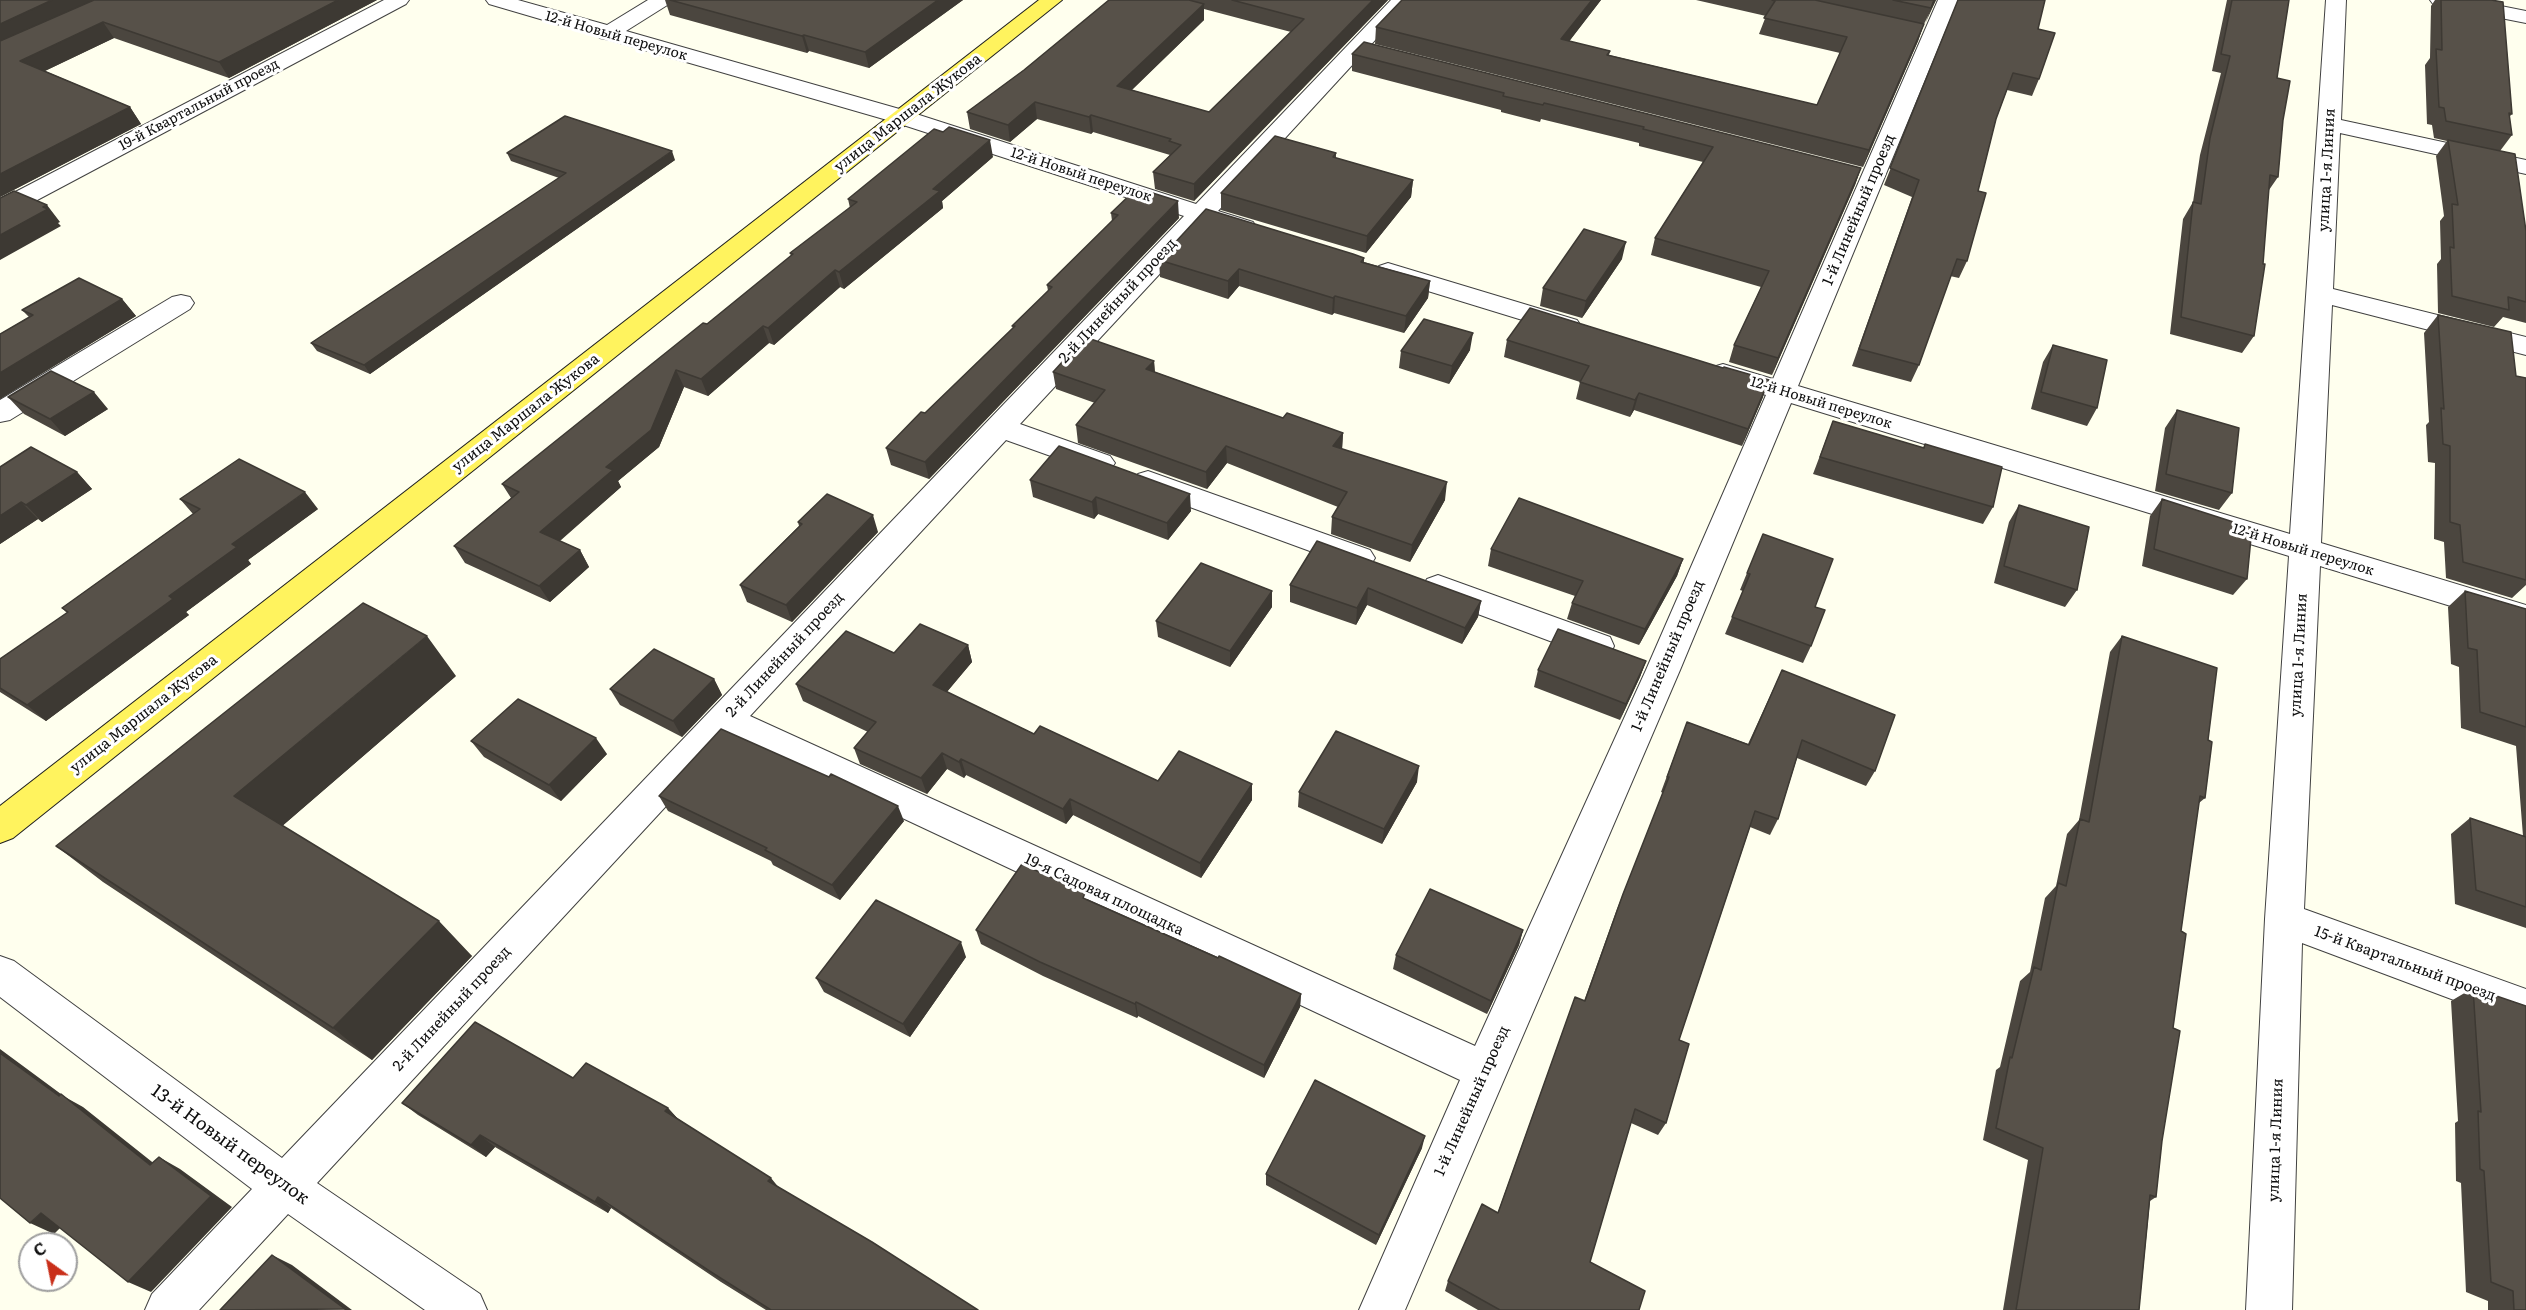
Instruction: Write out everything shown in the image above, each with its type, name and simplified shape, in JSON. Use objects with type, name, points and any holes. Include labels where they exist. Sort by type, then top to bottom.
[{"type":"main road","name":"улица Маршала Жукова","points":[[0,826],[1052,0]]},
{"type":"street","name":"19-й Квартальный проезд","points":[[0,210],[399,0]]},
{"type":"street","name":"12-й Новый переулок","points":[[496,0],[607,34],[902,117],[1269,235]]},
{"type":"street","points":[[607,34],[662,0]]},
{"type":"street","name":"2-й Линейный проезд","points":[[168,1310],[1200,214],[1368,51],[1402,0]]},
{"type":"street","name":"1-й Линейный проезд","points":[[1382,1310],[1485,1071],[1645,663],[1780,390],[1862,177],[1922,33],[1948,0]]},
{"type":"street","name":"улица 1-я Линия","points":[[2269,1310],[2284,919],[2336,0]]},
{"type":"street","points":[[2440,0],[2526,17]]},
{"type":"street","points":[[2329,124],[2526,167]]},
{"type":"street","points":[[1359,262],[1587,332]]},
{"type":"street","points":[[2320,294],[2526,346]]},
{"type":"street","points":[[0,413],[181,303]]},
{"type":"street","name":"12-й Новый переулок","points":[[1701,366],[2526,618]]},
{"type":"street","points":[[1000,427],[1382,567]]},
{"type":"street","points":[[1416,579],[1645,663]]},
{"type":"street","name":"19-я Садовая площадка","points":[[724,719],[1485,1071]]},
{"type":"street","name":"15-й Квартальный проезд","points":[[2284,919],[2526,1008]]},
{"type":"street","name":"13-й Новый переулок","points":[[0,974],[284,1186],[464,1310]]},
{"type":"building","points":[[0,0],[52,0],[0,24]]},
{"type":"building","points":[[94,0],[338,0],[219,62],[103,22],[20,61],[130,107],[0,174],[0,41]]},
{"type":"building","points":[[670,0],[938,0],[865,52]]},
{"type":"building","points":[[1109,0],[1189,0],[1204,4],[1117,86],[1209,112],[1304,19],[1232,0],[1373,0],[1194,184],[1153,172],[1181,145],[1169,141],[1171,139],[1091,115],[1089,117],[1035,102],[1008,125],[967,112],[1024,70]]},
{"type":"building","points":[[1402,0],[1592,0],[1561,39],[1610,51],[1607,55],[1817,105],[1847,37],[1764,18],[1775,1],[1772,0],[1815,0],[1924,24],[1869,150],[1376,27]]},
{"type":"building","points":[[1893,0],[1934,0],[1931,8]]},
{"type":"building","points":[[1958,0],[2045,0],[2038,29],[2055,33],[2039,79],[2013,73],[1996,119],[1978,191],[1986,193],[1967,261],[1957,259],[1919,365],[1859,349],[1919,180],[1890,168]]},
{"type":"building","points":[[2232,0],[2289,0],[2277,78],[2290,81],[2283,120],[2278,177],[2270,175],[2263,264],[2265,264],[2254,336],[2181,317],[2193,202],[2201,204],[2210,138],[2230,56],[2221,54]]},
{"type":"building","points":[[2441,0],[2503,2],[2512,135],[2446,121],[2444,108],[2439,107],[2436,49],[2442,50]]},
{"type":"building","points":[[1364,42],[1861,168],[1778,358],[1734,345],[1769,271],[1655,238],[1713,147],[1643,129],[1644,127],[1544,103],[1543,105],[1503,96],[1504,93],[1352,54]]},
{"type":"building","points":[[565,116],[672,151],[364,365],[311,343],[566,173],[507,153]]},
{"type":"building","points":[[949,127],[990,140],[933,189],[940,191],[839,272],[835,270],[768,328],[763,326],[701,379],[676,370],[651,430],[606,467],[613,470],[540,532],[580,550],[539,586],[454,546],[519,492],[502,484],[703,323],[707,324],[793,254],[790,253],[857,202],[848,199],[934,129],[943,132]]},
{"type":"building","points":[[1275,136],[1336,153],[1333,157],[1413,180],[1367,236],[1221,193]]},
{"type":"building","points":[[2448,140],[2515,154],[2526,231],[2526,302],[2508,297],[2509,310],[2452,296],[2450,247],[2454,248],[2452,204],[2458,205]]},
{"type":"building","points":[[1137,188],[1178,201],[925,462],[886,448],[921,412],[925,413],[1015,326],[1012,326],[1052,287],[1047,285],[1118,215],[1111,213]]},
{"type":"building","points":[[14,191],[47,205],[43,207],[48,209],[0,235],[0,198]]},
{"type":"building","points":[[1206,209],[1364,258],[1361,262],[1430,281],[1406,316],[1335,296],[1333,298],[1239,269],[1228,281],[1159,260]]},
{"type":"building","points":[[1584,229],[1626,242],[1586,301],[1543,288]]},
{"type":"building","points":[[79,278],[122,299],[0,373],[0,334],[33,315],[22,310]]},
{"type":"building","points":[[1530,308],[1769,380],[1748,429],[1639,393],[1635,400],[1580,382],[1589,366],[1507,340]]},
{"type":"building","points":[[2438,315],[2511,332],[2516,376],[2526,378],[2526,580],[2463,562],[2460,525],[2450,522],[2450,446],[2443,444],[2441,408],[2444,409]]},
{"type":"building","points":[[1424,319],[1473,333],[1452,366],[1401,351]]},
{"type":"building","points":[[1085,337],[1154,361],[1146,369],[1283,418],[1287,413],[1343,433],[1333,446],[1447,482],[1412,545],[1332,517],[1347,492],[1226,446],[1206,472],[1076,425],[1105,390],[1053,372]]},
{"type":"building","points":[[2053,345],[2107,360],[2097,408],[2041,392]]},
{"type":"building","points":[[51,371],[94,392],[50,419],[8,397]]},
{"type":"building","points":[[2177,410],[2239,428],[2232,493],[2166,474]]},
{"type":"building","points":[[1833,421],[1924,448],[1925,444],[2002,467],[1993,507],[1820,457]]},
{"type":"building","points":[[1059,446],[1190,494],[1167,523],[1096,497],[1092,502],[1030,480]]},
{"type":"building","points":[[31,447],[77,472],[26,505],[21,502],[0,516],[0,467]]},
{"type":"building","points":[[239,459],[305,492],[232,544],[237,547],[169,596],[173,599],[27,705],[0,688],[0,659],[68,612],[62,608],[200,509],[180,499]]},
{"type":"building","points":[[827,494],[873,515],[786,605],[740,585],[802,524],[798,522]]},
{"type":"building","points":[[1519,498],[1683,559],[1645,629],[1572,603],[1583,581],[1491,549]]},
{"type":"building","points":[[2162,499],[2252,528],[2247,579],[2154,549]]},
{"type":"building","points":[[2019,505],[2089,527],[2077,590],[2004,566]]},
{"type":"building","points":[[1763,534],[1833,559],[1815,607],[1825,610],[1811,646],[1732,617],[1750,574],[1747,573]]},
{"type":"building","points":[[1317,541],[1481,601],[1465,628],[1368,588],[1357,608],[1290,585]]},
{"type":"building","points":[[1201,563],[1272,591],[1230,651],[1156,621]]},
{"type":"building","points":[[2465,591],[2526,609],[2526,727],[2480,712],[2477,650],[2468,648]]},
{"type":"building","points":[[363,603],[427,636],[234,796],[439,921],[333,1028],[56,846]]},
{"type":"building","points":[[920,624],[968,645],[933,685],[1034,734],[1040,726],[1158,781],[1179,751],[1252,784],[1200,863],[1070,799],[1063,809],[961,759],[959,762],[942,753],[921,778],[854,748],[876,722],[796,684],[846,631],[894,653]]},
{"type":"building","points":[[1558,629],[1646,661],[1626,704],[1538,670]]},
{"type":"building","points":[[2122,636],[2217,668],[2208,740],[2212,742],[2205,798],[2200,796],[2181,931],[2186,934],[2173,1028],[2180,1031],[2162,1141],[2156,1197],[2150,1195],[2139,1310],[2016,1310],[2043,1148],[1996,1128],[2010,1057],[2012,1058],[2034,967],[2041,970],[2058,883],[2066,886],[2080,819],[2089,822]]},
{"type":"building","points":[[654,649],[714,679],[673,721],[610,689]]},
{"type":"building","points":[[1782,670],[1895,715],[1875,771],[1802,740],[1778,819],[1755,811],[1679,1040],[1689,1044],[1666,1123],[1635,1109],[1590,1262],[1645,1291],[1639,1310],[1500,1310],[1448,1281],[1482,1204],[1498,1213],[1575,997],[1585,1001],[1623,894],[1669,777],[1667,777],[1687,722],[1749,745]]},
{"type":"building","points":[[518,699],[596,738],[549,785],[471,741]]},
{"type":"building","points":[[721,729],[829,777],[831,774],[898,806],[832,885],[765,850],[767,848],[659,796]]},
{"type":"building","points":[[1336,731],[1419,766],[1384,829],[1299,792]]},
{"type":"building","points":[[2470,818],[2526,837],[2526,907],[2476,890]]},
{"type":"building","points":[[1022,864],[1085,893],[1083,898],[1301,994],[1264,1065],[1136,1002],[1135,1004],[1040,962],[976,930]]},
{"type":"building","points":[[1430,889],[1523,930],[1491,1001],[1396,955]]},
{"type":"building","points":[[876,900],[961,942],[903,1024],[816,978]]},
{"type":"building","points":[[2473,988],[2526,1006],[2526,1310],[2514,1310],[2513,1291],[2491,1282],[2484,1171],[2480,1169],[2478,1111],[2481,1112]]},
{"type":"building","points":[[475,1022],[573,1078],[586,1063],[668,1108],[665,1111],[771,1178],[768,1181],[872,1242],[978,1310],[771,1310],[598,1197],[595,1202],[480,1135],[471,1145],[402,1103]]},
{"type":"building","points":[[0,1053],[59,1096],[61,1094],[150,1165],[159,1157],[211,1196],[128,1282],[78,1242],[78,1232],[65,1232],[41,1213],[30,1223],[0,1198]]},
{"type":"building","points":[[1315,1080],[1425,1136],[1379,1235],[1266,1174]]},
{"type":"building","points":[[272,1255],[345,1309],[220,1310]]}]
